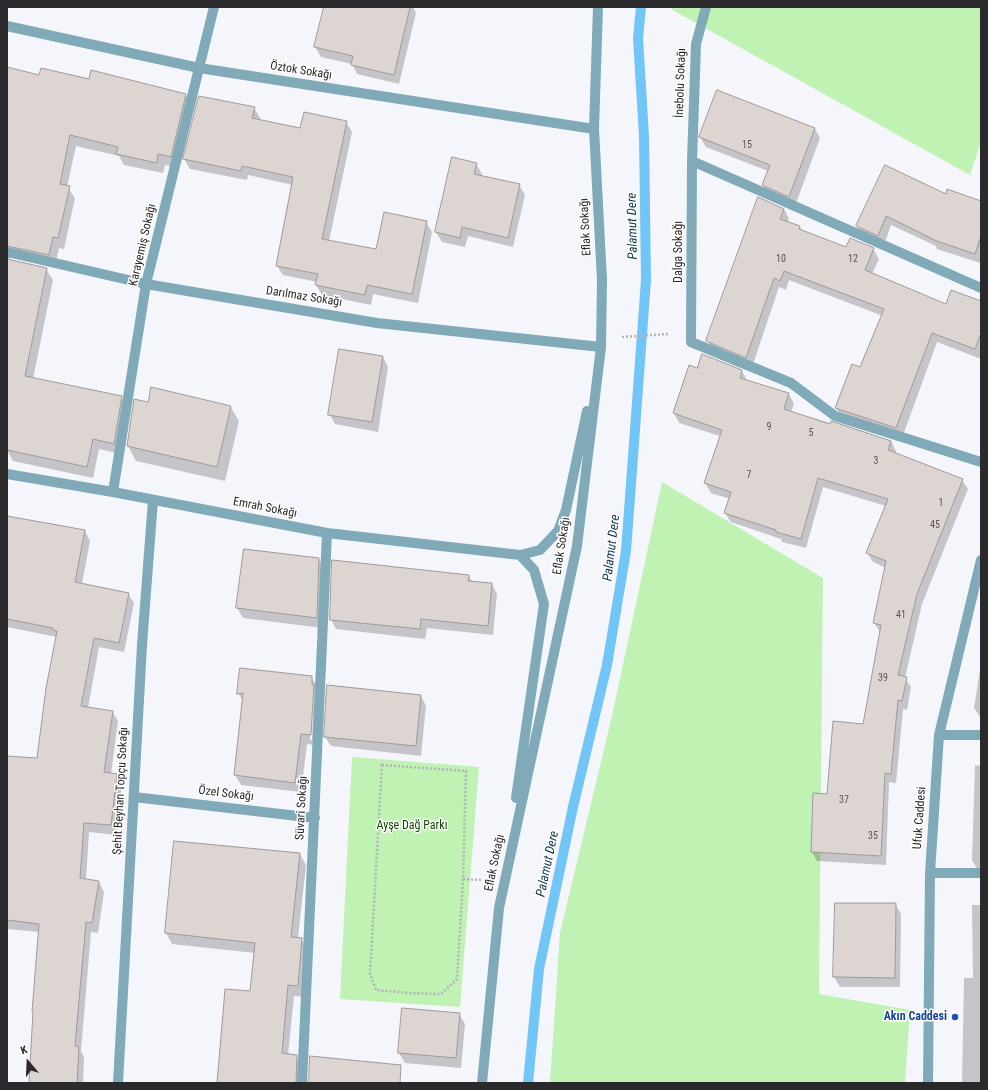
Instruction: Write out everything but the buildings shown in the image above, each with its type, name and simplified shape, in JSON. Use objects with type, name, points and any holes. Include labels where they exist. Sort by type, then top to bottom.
[{"type":"street","name":"Karayemiş Sokağı","points":[[113,492],[146,284],[214,7]]},
{"type":"street","name":"Eflak Sokağı","points":[[482,1083],[499,908],[577,546],[600,348],[602,280],[594,129],[598,7]]},
{"type":"street","name":"İnebolu Sokağı","points":[[692,162],[696,44],[706,7]]},
{"type":"street","name":"Öztok Sokağı","points":[[7,26],[199,68],[594,129]]},
{"type":"street","points":[[692,162],[981,288]]},
{"type":"street","name":"Dalga Sokağı","points":[[692,162],[691,342],[791,383],[836,416],[981,462]]},
{"type":"street","name":"Darılmaz Sokağı","points":[[7,252],[146,284],[377,323],[600,348]]},
{"type":"street","points":[[504,882],[544,604],[534,570],[520,555],[540,550],[558,531],[566,510],[600,348]]},
{"type":"street","name":"Emrah Sokağı","points":[[7,474],[113,492],[327,533],[520,555]]},
{"type":"street","name":"Şehit Beyhan Topçu Sokağı","points":[[118,1083],[153,500]]},
{"type":"street","name":"Süvari Sokağı","points":[[302,1083],[327,533]]},
{"type":"street","name":"Ufuk Caddesi","points":[[928,1083],[930,872],[939,735],[981,560]]},
{"type":"street","points":[[939,735],[981,735]]},
{"type":"street","name":"Özel Sokağı","points":[[134,797],[315,818]]},
{"type":"street","points":[[930,872],[981,873]]},
{"type":"path","points":[[621,337],[664,334]]},
{"type":"path","points":[[382,765],[466,771],[463,878],[457,979],[441,994],[376,990],[370,972],[382,765]]},
{"type":"green space","points":[[672,7],[981,7],[981,142],[970,175],[671,9]]},
{"type":"green space","points":[[662,482],[823,578],[819,994],[910,1010],[905,1083],[550,1083],[560,933],[612,716]]},
{"type":"green space","name":"Ayşe Dağ Parkı","points":[[352,757],[479,767],[460,1007],[340,999]]},
{"type":"waterway","name":"Palamut Dere","points":[[528,1083],[539,969],[573,807],[607,665],[626,551],[646,280],[644,136],[638,38],[641,7]]},
{"type":"place","name":"Akın Caddesi","points":[[955,1017]]}]
